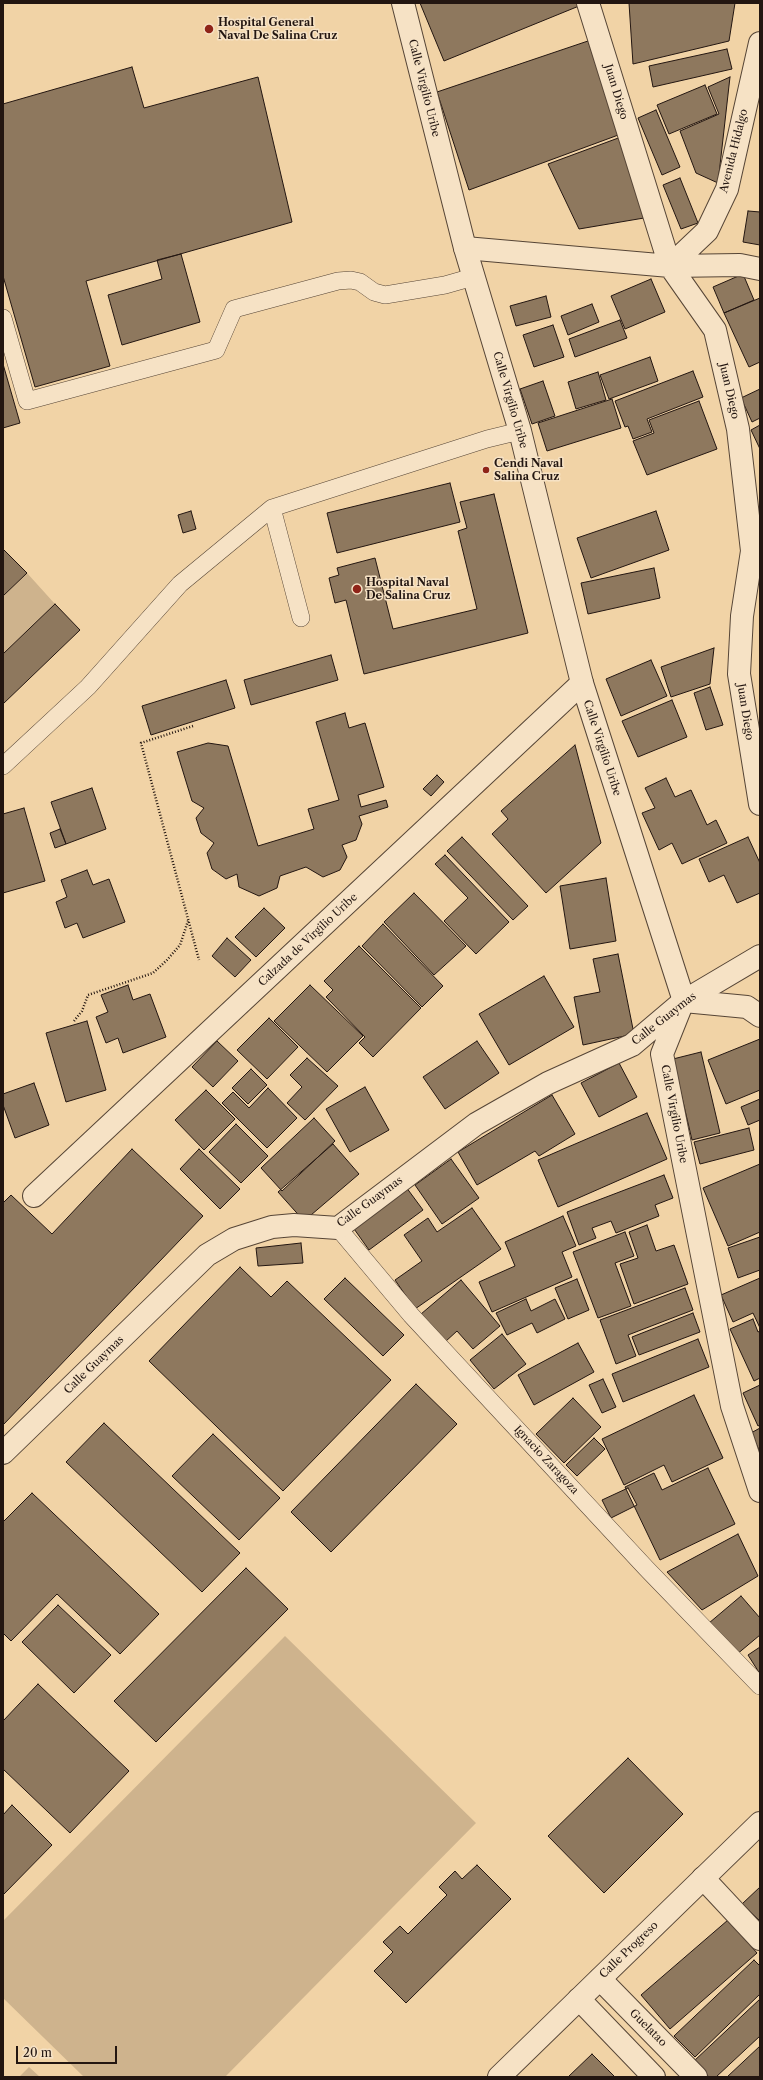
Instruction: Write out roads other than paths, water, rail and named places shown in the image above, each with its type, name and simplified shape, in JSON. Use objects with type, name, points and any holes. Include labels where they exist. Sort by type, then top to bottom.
[{"type":"street","name":"Calle Virgilio Uribe","points":[[403,3],[472,277],[520,431],[582,683],[684,1001],[662,1054],[732,1406],[760,1491]]},
{"type":"street","name":"Juan Diego","points":[[588,3],[670,266],[716,330],[738,429],[752,551],[742,616],[739,674],[760,804]]},
{"type":"street","name":"Avenida Hidalgo","points":[[670,266],[707,231],[727,189],[760,43]]},
{"type":"street","points":[[465,248],[670,266],[740,265],[760,269]]},
{"type":"street","name":"Calzada de Virgilio Uribe","points":[[34,1196],[582,683]]},
{"type":"street","name":"Calle Guaymas","points":[[3,1453],[207,1255],[234,1239],[272,1227],[294,1225],[338,1228],[476,1124],[548,1083],[632,1045],[684,1001],[760,956]]},
{"type":"street","points":[[684,1001],[747,1007],[760,1016]]},
{"type":"street","name":"Calle Progreso","points":[[499,2077],[760,1823]]},
{"type":"street","points":[[703,1878],[760,1939]]},
{"type":"street","name":"Guelatao","points":[[600,1980],[696,2077]]},
{"type":"street","points":[[579,1999],[654,2077]]},
{"type":"lane","points":[[3,318],[27,401],[216,350],[234,309],[338,281],[351,280],[360,282],[374,292],[385,295],[445,285],[472,277]]},
{"type":"lane","points":[[3,766],[88,687],[180,584],[272,508],[487,439],[520,431]]},
{"type":"lane","points":[[272,508],[301,618]]},
{"type":"lane","name":"Ignacio Zaragoza","points":[[338,1228],[411,1315],[646,1568],[760,1686]]},
{"type":"place","name":"Hospital General Naval De Salina Cruz","points":[[209,29]]},
{"type":"place","name":"Cendi Naval Salina Cruz","points":[[486,470]]},
{"type":"place","name":"Hospital Naval De Salina Cruz","points":[[357,589]]}]
